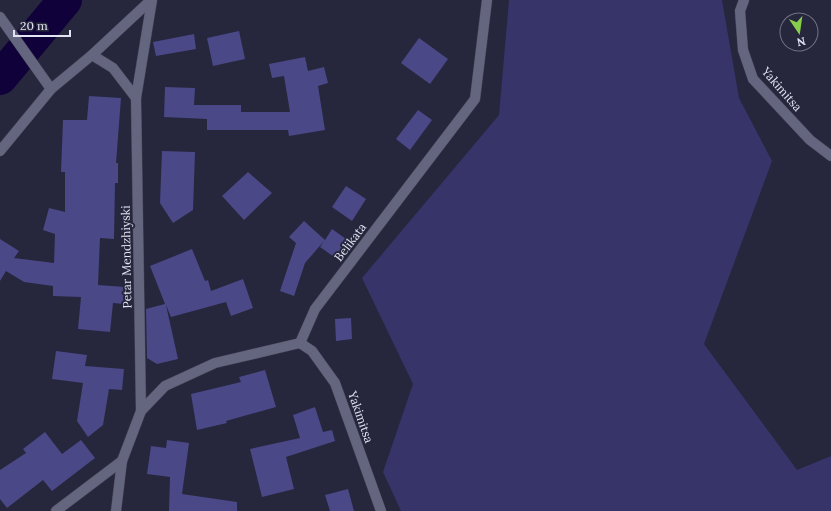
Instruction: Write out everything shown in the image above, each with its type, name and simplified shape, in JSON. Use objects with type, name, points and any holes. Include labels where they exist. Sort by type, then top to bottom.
[{"type":"street","points":[[0,151],[51,89],[92,56],[152,0]]},
{"type":"street","name":"Petar Mendzhiyski","points":[[116,511],[122,461],[141,411],[136,98],[152,0]]},
{"type":"street","name":"Belikata","points":[[300,343],[315,308],[475,99],[487,0]]},
{"type":"street","name":"Yakimitsa","points":[[744,0],[740,11],[743,50],[753,79],[810,140],[831,156]]},
{"type":"street","points":[[0,17],[51,89]]},
{"type":"street","points":[[92,56],[113,68],[136,98]]},
{"type":"street","points":[[141,411],[165,386],[215,363],[300,343]]},
{"type":"street","name":"Yakimitsa","points":[[300,343],[312,351],[335,382],[381,511]]},
{"type":"street","points":[[56,511],[122,461]]},
{"type":"shaded area","points":[[509,0],[722,0],[739,98],[772,161],[704,344],[797,470],[831,456],[831,511],[401,511],[383,472],[413,384],[362,278],[499,115]]},
{"type":"building","points":[[239,31],[245,59],[213,66],[207,38]]},
{"type":"building","points":[[194,34],[196,49],[156,56],[153,42]]},
{"type":"building","points":[[419,38],[448,59],[430,84],[401,63]]},
{"type":"building","points":[[305,57],[308,71],[324,67],[328,83],[318,86],[325,130],[289,136],[288,130],[207,130],[207,119],[164,117],[165,87],[195,88],[194,105],[241,105],[241,112],[290,112],[284,76],[272,78],[269,64]]},
{"type":"building","points":[[89,96],[121,98],[116,163],[118,163],[118,183],[115,183],[114,239],[100,238],[98,285],[125,287],[124,304],[113,303],[110,332],[78,329],[81,297],[53,296],[53,286],[24,282],[6,271],[0,281],[0,239],[19,251],[14,258],[54,263],[55,234],[43,230],[49,208],[65,212],[65,172],[61,172],[63,120],[87,120]]},
{"type":"building","points":[[418,110],[432,120],[410,150],[396,139]]},
{"type":"building","points":[[162,151],[195,152],[193,210],[173,223],[160,203]]},
{"type":"building","points":[[248,172],[272,193],[244,220],[222,196]]},
{"type":"building","points":[[346,186],[366,199],[352,221],[332,207]]},
{"type":"building","points":[[304,221],[325,240],[332,229],[349,241],[337,259],[320,247],[324,241],[305,263],[294,296],[280,291],[296,243],[289,237]]},
{"type":"building","points":[[192,249],[205,281],[208,280],[211,291],[243,279],[253,308],[231,316],[226,302],[171,317],[166,305],[178,359],[157,364],[147,358],[146,309],[165,304],[150,266]]},
{"type":"building","points":[[351,318],[352,339],[336,341],[335,319]]},
{"type":"building","points":[[56,351],[87,355],[85,366],[124,369],[122,390],[109,389],[103,425],[88,437],[77,421],[83,383],[52,379]]},
{"type":"building","points":[[265,370],[276,407],[226,421],[227,423],[197,430],[191,394],[241,382],[239,377]]},
{"type":"building","points":[[315,407],[323,432],[332,430],[335,441],[286,457],[294,489],[262,497],[250,449],[300,438],[293,415]]},
{"type":"building","points":[[45,432],[62,454],[81,440],[95,458],[52,491],[43,480],[7,508],[0,499],[0,470],[26,453],[23,449]]},
{"type":"building","points":[[167,440],[189,443],[182,494],[237,502],[237,511],[169,511],[170,477],[147,474],[151,446],[166,448]]},
{"type":"building","points":[[348,489],[354,511],[330,511],[325,495]]},
{"type":"waterway","points":[[0,78],[65,0]]}]
